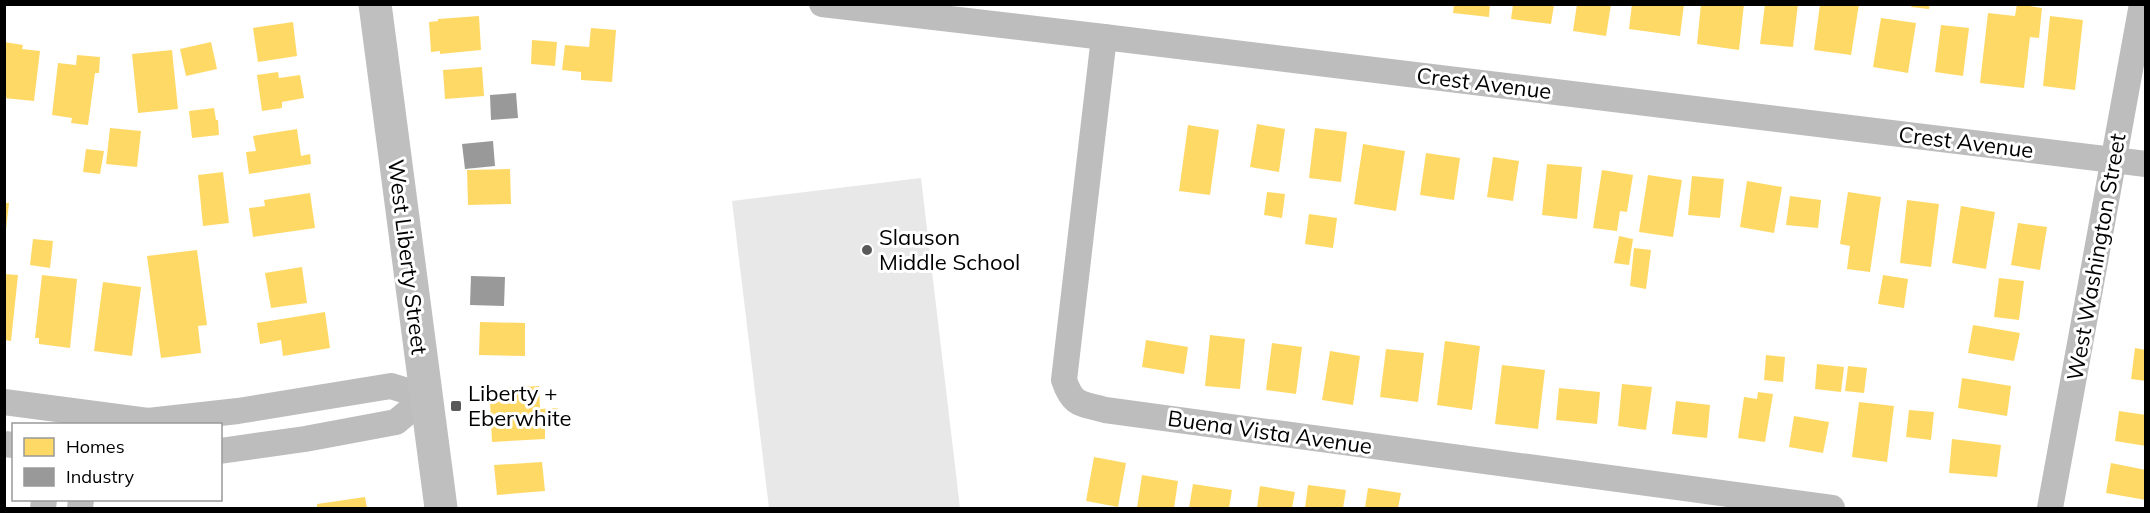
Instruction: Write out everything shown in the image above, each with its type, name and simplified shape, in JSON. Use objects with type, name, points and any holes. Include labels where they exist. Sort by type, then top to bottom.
[{"type":"main road","name":"West Liberty Street","points":[[375,4],[441,508]]},
{"type":"street","name":"Crest Avenue","points":[[822,4],[2145,164]]},
{"type":"street","name":"West Washington Street","points":[[2050,508],[2142,4]]},
{"type":"street","name":"Buena Vista Avenue","points":[[1104,37],[1064,380],[1069,395],[1076,402],[1105,410],[1832,508]]},
{"type":"street","points":[[4,402],[67,419],[148,421],[238,411],[391,386],[426,398]]},
{"type":"street","points":[[222,451],[305,439],[396,422],[426,398]]},
{"type":"shaded area","points":[[921,178],[960,508],[769,508],[732,201]]},
{"type":"building: Homes","points":[[1454,4],[1490,4],[1489,17],[1453,13]]},
{"type":"building: Homes","points":[[1577,4],[1611,4],[1606,36],[1573,31]]},
{"type":"building: Homes","points":[[1632,4],[1684,4],[1680,36],[1629,29]]},
{"type":"building: Homes","points":[[1701,4],[1744,4],[1739,50],[1697,44]]},
{"type":"building: Homes","points":[[1765,4],[1798,4],[1793,47],[1760,44]]},
{"type":"building: Homes","points":[[1820,4],[1859,4],[1851,55],[1814,50]]},
{"type":"building: Homes","points":[[1912,4],[1930,4],[1929,9],[1911,7]]},
{"type":"building: Homes","points":[[2017,4],[2042,8],[2039,38],[2030,37],[2024,88],[1980,83],[1988,13],[2015,16]]},
{"type":"building: Homes","points":[[1513,5],[1554,5],[1551,24],[1511,19]]},
{"type":"building: Homes","points":[[479,16],[481,50],[440,54],[440,51],[431,52],[429,22],[438,21],[438,19]]},
{"type":"building: Homes","points":[[2050,16],[2083,20],[2075,90],[2043,86]]},
{"type":"building: Homes","points":[[1881,18],[1916,23],[1908,73],[1873,67]]},
{"type":"building: Homes","points":[[293,22],[297,56],[258,62],[253,28]]},
{"type":"building: Homes","points":[[1941,25],[1969,28],[1963,76],[1935,72]]},
{"type":"building: Homes","points":[[591,28],[616,30],[612,82],[581,80],[581,72],[562,70],[565,45],[589,47]]},
{"type":"building: Homes","points":[[532,40],[557,42],[555,66],[531,64]]},
{"type":"building: Homes","points":[[4,42],[23,45],[22,49],[40,51],[34,101],[4,98]]},
{"type":"building: Homes","points":[[211,42],[217,69],[186,76],[180,49]]},
{"type":"building: Homes","points":[[172,50],[178,109],[138,113],[132,54]]},
{"type":"building: Homes","points":[[77,55],[100,57],[99,73],[95,73],[88,125],[71,123],[72,118],[52,115],[58,63],[76,65]]},
{"type":"building: Homes","points":[[482,67],[484,96],[445,99],[443,70]]},
{"type":"building: Homes","points":[[278,72],[279,78],[300,75],[304,98],[282,102],[282,108],[262,111],[257,75]]},
{"type":"building: Homes","points":[[214,108],[219,135],[192,138],[189,111]]},
{"type":"building: Homes","points":[[1257,124],[1285,129],[1279,172],[1250,167]]},
{"type":"building: Homes","points":[[1188,125],[1219,130],[1210,195],[1179,191]]},
{"type":"building: Homes","points":[[110,128],[141,131],[137,167],[106,164]]},
{"type":"building: Homes","points":[[1315,128],[1347,132],[1341,182],[1309,178]]},
{"type":"building: Homes","points":[[297,129],[301,156],[310,154],[311,164],[249,174],[246,152],[256,151],[253,136]]},
{"type":"building: Homes","points":[[1363,144],[1405,151],[1396,211],[1354,204]]},
{"type":"building: Homes","points":[[86,149],[104,151],[100,174],[83,172]]},
{"type":"building: Homes","points":[[1426,153],[1460,158],[1454,200],[1420,195]]},
{"type":"building: Homes","points":[[1493,157],[1519,161],[1513,201],[1487,197]]},
{"type":"building: Homes","points":[[1547,164],[1582,167],[1577,219],[1542,215]]},
{"type":"building: Homes","points":[[510,169],[511,204],[468,205],[467,170]]},
{"type":"building: Homes","points":[[1602,170],[1633,175],[1627,212],[1620,211],[1617,231],[1593,228]]},
{"type":"building: Homes","points":[[223,172],[229,223],[203,226],[198,175]]},
{"type":"building: Homes","points":[[1648,175],[1682,180],[1673,237],[1639,232]]},
{"type":"building: Homes","points":[[1692,176],[1724,179],[1720,218],[1688,215]]},
{"type":"building: Homes","points":[[1747,181],[1782,187],[1774,233],[1740,227]]},
{"type":"building: Homes","points":[[1267,192],[1285,194],[1282,218],[1264,215]]},
{"type":"building: Homes","points":[[1848,192],[1881,197],[1870,272],[1847,269],[1850,246],[1840,244]]},
{"type":"building: Homes","points":[[310,193],[315,228],[253,237],[249,208],[265,206],[264,200]]},
{"type":"building: Homes","points":[[1790,196],[1821,200],[1818,228],[1786,225]]},
{"type":"building: Homes","points":[[1907,200],[1939,204],[1931,267],[1900,263]]},
{"type":"building: Homes","points":[[4,203],[9,203],[6,230],[4,230]]},
{"type":"building: Homes","points":[[1961,206],[1995,212],[1986,269],[1952,263]]},
{"type":"building: Homes","points":[[1309,214],[1337,218],[1333,248],[1305,244]]},
{"type":"building: Homes","points":[[2018,223],[2047,227],[2040,270],[2011,265]]},
{"type":"building: Homes","points":[[1619,236],[1633,239],[1629,265],[1614,263]]},
{"type":"building: Homes","points":[[33,239],[53,241],[50,268],[30,265]]},
{"type":"building: Homes","points":[[1634,248],[1651,250],[1646,289],[1630,286]]},
{"type":"building: Homes","points":[[197,250],[207,325],[198,326],[201,353],[161,358],[147,256]]},
{"type":"building: Homes","points":[[302,267],[307,303],[271,308],[265,273]]},
{"type":"building: Homes","points":[[4,274],[18,275],[11,341],[4,340]]},
{"type":"building: Homes","points":[[42,275],[77,279],[70,348],[39,344],[39,338],[35,338]]},
{"type":"building: Homes","points":[[1883,275],[1908,279],[1904,308],[1878,304]]},
{"type":"building: Homes","points":[[1999,278],[2024,281],[2019,320],[1994,317]]},
{"type":"building: Homes","points":[[103,282],[141,287],[132,356],[94,351]]},
{"type":"building: Homes","points":[[325,312],[330,348],[283,356],[281,340],[260,344],[257,323]]},
{"type":"building: Homes","points":[[480,322],[525,323],[525,356],[479,355]]},
{"type":"building: Homes","points":[[1973,325],[2020,333],[2014,361],[1968,353]]},
{"type":"building: Homes","points":[[1210,335],[1245,339],[1240,389],[1205,386]]},
{"type":"building: Homes","points":[[1146,340],[1188,347],[1184,374],[1142,367]]},
{"type":"building: Homes","points":[[1445,341],[1480,346],[1472,410],[1437,405]]},
{"type":"building: Homes","points":[[1272,343],[1302,347],[1296,394],[1266,390]]},
{"type":"building: Homes","points":[[2135,348],[2146,350],[2146,381],[2131,379]]},
{"type":"building: Homes","points":[[1386,349],[1424,353],[1418,402],[1380,397]]},
{"type":"building: Homes","points":[[1330,351],[1360,356],[1353,405],[1322,400]]},
{"type":"building: Homes","points":[[1766,355],[1785,357],[1783,382],[1764,380]]},
{"type":"building: Homes","points":[[1817,364],[1844,367],[1841,392],[1815,389]]},
{"type":"building: Homes","points":[[1502,365],[1545,370],[1538,429],[1495,424]]},
{"type":"building: Homes","points":[[1848,366],[1867,368],[1864,393],[1845,391]]},
{"type":"building: Homes","points":[[1962,378],[2011,386],[2007,416],[1958,408]]},
{"type":"building: Homes","points":[[1622,384],[1652,387],[1646,430],[1618,426]]},
{"type":"building: Homes","points":[[539,386],[540,409],[558,408],[558,425],[545,426],[545,439],[492,442],[490,401],[506,401],[505,388]]},
{"type":"building: Homes","points":[[1559,388],[1600,392],[1597,424],[1556,420]]},
{"type":"building: Homes","points":[[1758,392],[1773,394],[1765,442],[1738,438],[1744,397],[1757,399]]},
{"type":"building: Homes","points":[[1676,401],[1710,405],[1707,438],[1672,434]]},
{"type":"building: Homes","points":[[1859,402],[1894,406],[1887,462],[1852,457]]},
{"type":"building: Homes","points":[[1909,410],[1934,412],[1931,440],[1906,437]]},
{"type":"building: Homes","points":[[2119,411],[2146,415],[2146,446],[2115,441]]},
{"type":"building: Homes","points":[[1794,416],[1829,422],[1823,453],[1789,447]]},
{"type":"building: Homes","points":[[1952,439],[2001,445],[1997,477],[1949,473]]},
{"type":"building: Homes","points":[[1094,457],[1126,463],[1118,507],[1086,501]]},
{"type":"building: Homes","points":[[542,462],[545,491],[497,495],[494,465]]},
{"type":"building: Homes","points":[[2111,463],[2146,470],[2146,500],[2106,493]]},
{"type":"building: Homes","points":[[1142,475],[1178,481],[1174,508],[1137,508]]},
{"type":"building: Homes","points":[[1193,484],[1232,490],[1229,508],[1189,508]]},
{"type":"building: Homes","points":[[1308,485],[1346,490],[1343,508],[1305,508]]},
{"type":"building: Homes","points":[[1260,486],[1295,492],[1292,508],[1257,508]]},
{"type":"building: Homes","points":[[1368,488],[1401,493],[1398,508],[1365,508]]},
{"type":"building: Homes","points":[[365,497],[367,508],[317,508],[317,504]]},
{"type":"building: Industry","points":[[516,93],[518,118],[491,120],[490,95]]},
{"type":"building: Industry","points":[[493,141],[495,166],[465,169],[462,144]]},
{"type":"building: Industry","points":[[471,276],[505,277],[504,306],[470,305]]},
{"type":"place","name":"Slauson Middle School","points":[[867,250]]},
{"type":"place","name":"Liberty + Eberwhite","points":[[456,406]]}]
